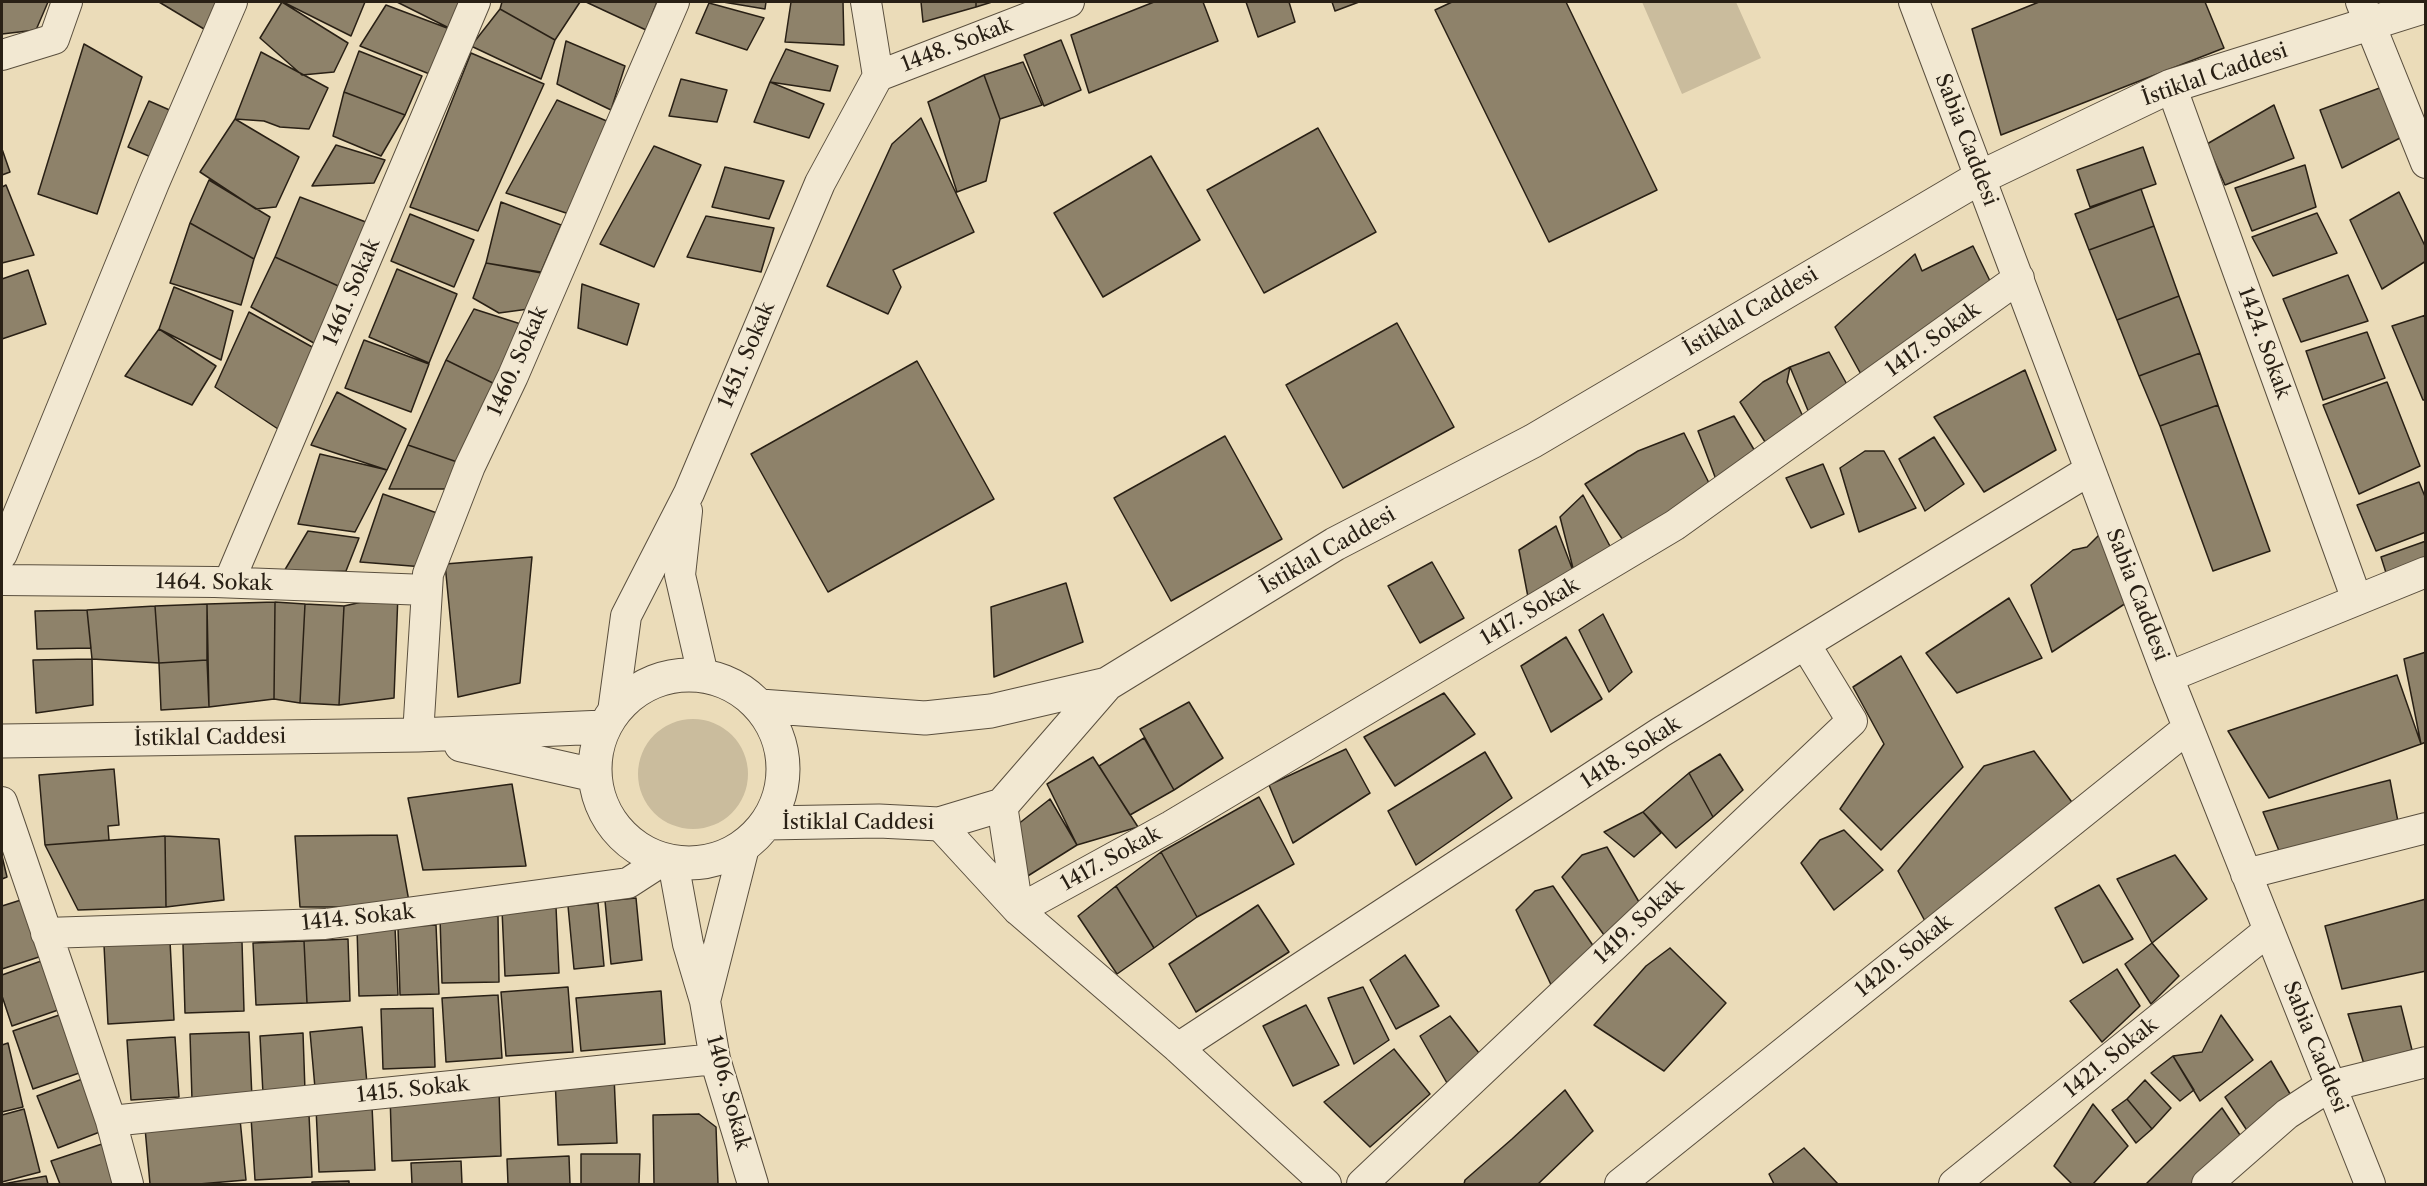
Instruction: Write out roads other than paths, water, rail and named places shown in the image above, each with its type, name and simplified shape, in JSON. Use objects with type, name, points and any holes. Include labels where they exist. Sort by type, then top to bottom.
[{"type":"street","points":[[2,55],[54,39],[67,2]]},
{"type":"street","points":[[2,554],[154,183],[232,2]]},
{"type":"street","name":"1461. Sokak","points":[[229,582],[474,2]]},
{"type":"street","name":"1460. Sokak","points":[[418,735],[428,574],[470,466],[513,376],[674,2]]},
{"type":"street","points":[[866,2],[878,76]]},
{"type":"street","name":"1448. Sokak","points":[[878,76],[1067,2]]},
{"type":"street","name":"Sabia Caddesi","points":[[1914,2],[2168,677],[2370,1185]]},
{"type":"street","name":"İstiklal Caddesi","points":[[767,823],[879,820],[939,824],[1002,806],[1107,684],[1335,544],[1533,441],[1979,177],[2171,86],[2366,13],[2426,6]]},
{"type":"street","points":[[2366,13],[2426,163]]},
{"type":"street","name":"1451. Sokak","points":[[609,719],[626,616],[689,493],[820,183],[878,76]]},
{"type":"street","name":"1424. Sokak","points":[[2171,86],[2357,600]]},
{"type":"street","name":"1417. Sokak","points":[[1018,910],[1171,826],[1675,525],[2019,278]]},
{"type":"street","name":"1418. Sokak","points":[[1178,1048],[1661,732],[2090,470]]},
{"type":"street","points":[[689,493],[680,575],[703,675]]},
{"type":"street","points":[[2168,677],[2426,573]]},
{"type":"street","name":"1464. Sokak","points":[[2,580],[229,582],[427,590]]},
{"type":"street","name":"1419. Sokak","points":[[1362,1185],[1852,721],[1805,644]]},
{"type":"street","points":[[678,675],[703,675],[734,685],[760,706],[777,734],[784,764],[781,795],[767,823],[744,847],[718,860],[690,865],[667,861],[636,848],[615,828],[601,803],[594,775],[595,758],[609,719],[631,694],[653,681],[678,675]]},
{"type":"street","name":"İstiklal Caddesi","points":[[760,706],[925,718],[991,711],[1107,684]]},
{"type":"street","name":"İstiklal Caddesi","points":[[2,741],[418,735],[609,719]]},
{"type":"street","name":"1420. Sokak","points":[[1620,1185],[2188,728]]},
{"type":"street","name":"İstiklal Caddesi","points":[[418,735],[594,775]]},
{"type":"street","points":[[2,802],[111,1121],[128,1185]]},
{"type":"street","points":[[1002,806],[1018,910]]},
{"type":"street","points":[[939,824],[1018,910],[1178,1048],[1326,1185]]},
{"type":"street","points":[[2246,874],[2426,828]]},
{"type":"street","name":"1406. Sokak","points":[[705,1001],[744,847]]},
{"type":"street","name":"1414. Sokak","points":[[46,933],[325,924],[628,884],[667,861]]},
{"type":"street","name":"1406. Sokak","points":[[667,861],[705,1001],[715,1059],[753,1185]]},
{"type":"street","name":"1421. Sokak","points":[[1954,1185],[2268,931]]},
{"type":"street","name":"1415. Sokak","points":[[111,1121],[715,1059]]},
{"type":"street","points":[[2207,1185],[2287,1114],[2330,1086],[2426,1062]]}]
